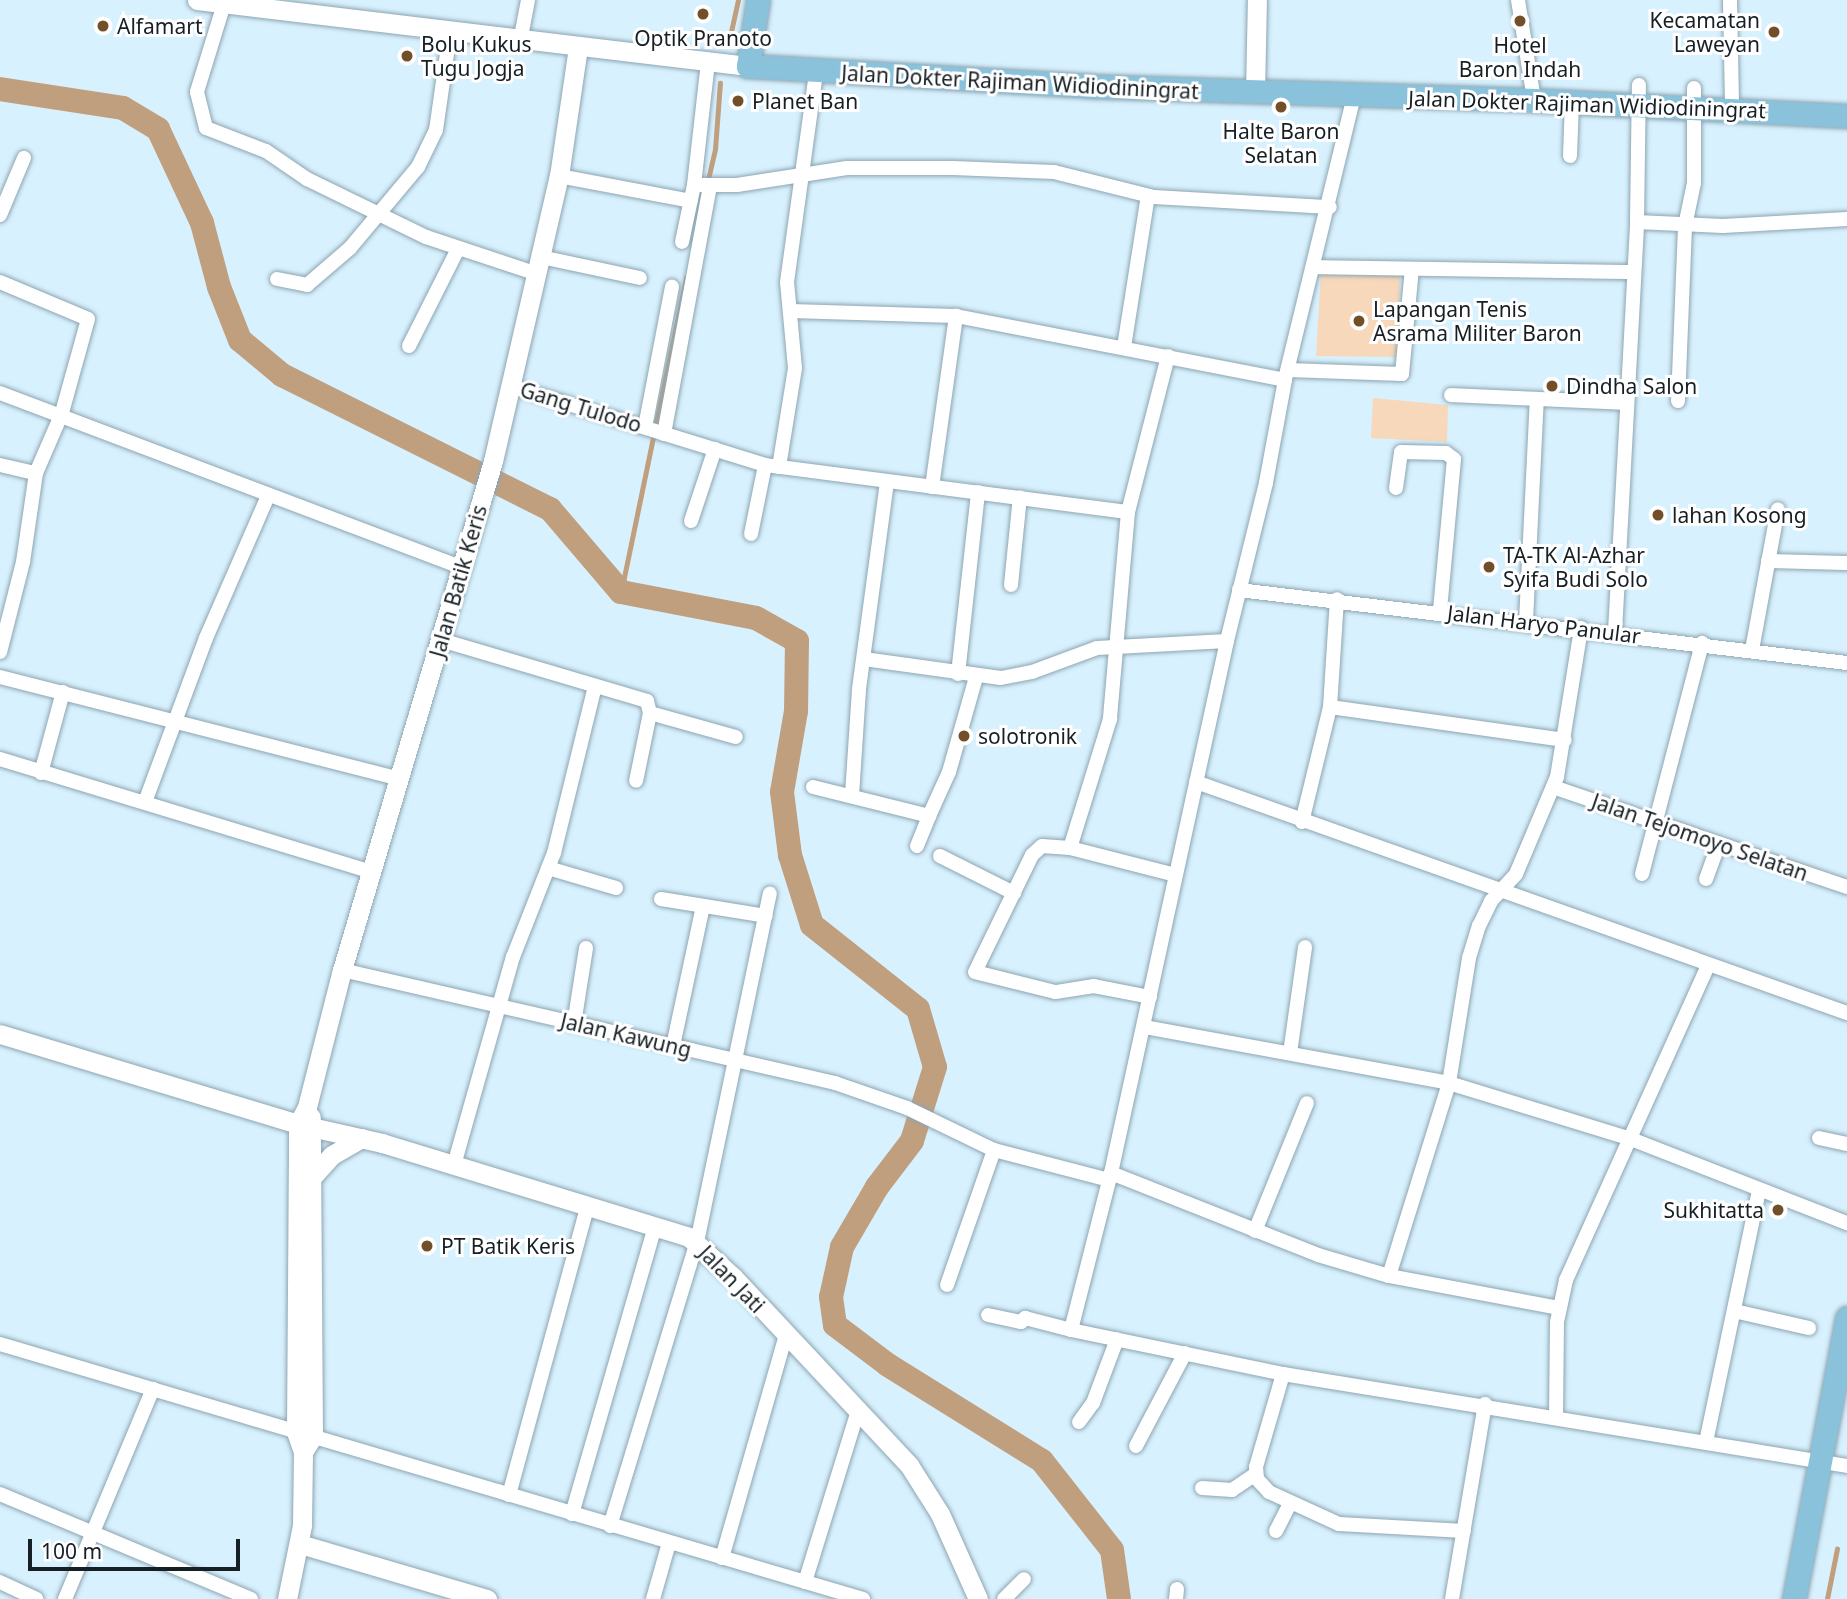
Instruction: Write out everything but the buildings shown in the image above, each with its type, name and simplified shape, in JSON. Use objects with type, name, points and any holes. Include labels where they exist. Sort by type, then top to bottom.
[{"type":"main road","points":[[748,66],[758,0]]},
{"type":"main road","name":"Jalan Dokter Rajiman Widiodiningrat","points":[[748,66],[816,72],[1354,96],[1572,102],[1640,96],[1694,98],[1732,109],[1847,116]]},
{"type":"main road","points":[[1794,1599],[1847,1318]]},
{"type":"street","name":"Jalan Dokter Rajiman Widiodiningrat","points":[[197,0],[224,4],[354,9],[450,33],[748,66]]},
{"type":"street","points":[[520,42],[528,0]]},
{"type":"street","points":[[1255,92],[1257,0]]},
{"type":"street","points":[[1518,0],[1534,100]]},
{"type":"street","points":[[1730,0],[1732,109]]},
{"type":"street","points":[[224,4],[197,92],[206,128],[266,151],[307,179],[458,249],[539,265],[640,278]]},
{"type":"street","points":[[277,279],[307,285],[350,248],[431,145],[450,33]]},
{"type":"street","name":"Jalan Batik Keris","points":[[306,1119],[342,970],[401,779],[493,461],[559,176],[578,48]]},
{"type":"street","points":[[655,431],[704,185],[708,62]]},
{"type":"street","points":[[751,534],[772,466],[796,369],[790,310],[791,241],[804,175],[816,72]]},
{"type":"street","points":[[1071,1329],[1110,1177],[1227,641],[1266,483],[1286,375],[1330,207],[1354,96]]},
{"type":"street","points":[[1615,632],[1637,222],[1640,96]]},
{"type":"street","points":[[1678,401],[1685,226],[1694,183],[1694,98]]},
{"type":"street","points":[[1570,156],[1572,102]]},
{"type":"street","points":[[0,215],[24,158]]},
{"type":"street","points":[[682,242],[691,201],[704,185],[878,166],[1054,172],[1148,196],[1330,207]]},
{"type":"street","points":[[559,176],[691,201]]},
{"type":"street","points":[[1124,347],[1148,196]]},
{"type":"street","points":[[1637,222],[1685,226],[1847,219]]},
{"type":"street","points":[[409,346],[458,249]]},
{"type":"street","points":[[1314,267],[1634,272]]},
{"type":"street","points":[[790,310],[956,316],[1286,375],[1402,374],[1412,269]]},
{"type":"street","points":[[0,282],[88,317],[62,413],[36,473],[23,562],[4,621],[0,652]]},
{"type":"street","points":[[655,431],[672,287]]},
{"type":"street","points":[[932,486],[956,316]]},
{"type":"street","points":[[1070,848],[1104,744],[1119,646],[1128,513],[1168,356]]},
{"type":"street","name":"Gang Tulodo","points":[[510,386],[772,466],[1128,513]]},
{"type":"street","points":[[0,393],[62,413],[268,496],[461,567]]},
{"type":"street","points":[[1451,395],[1627,403]]},
{"type":"street","points":[[1526,621],[1537,399]]},
{"type":"street","points":[[691,521],[715,449]]},
{"type":"street","points":[[1396,488],[1402,452],[1446,453],[1454,459],[1440,611]]},
{"type":"street","points":[[0,465],[36,473]]},
{"type":"street","points":[[852,795],[864,659],[887,482]]},
{"type":"street","points":[[958,674],[978,492]]},
{"type":"street","points":[[145,802],[174,720],[268,496]]},
{"type":"street","points":[[1011,585],[1020,497]]},
{"type":"street","points":[[1752,650],[1778,509]]},
{"type":"street","points":[[1768,561],[1847,563]]},
{"type":"street","name":"Jalan Haryo Panular","points":[[1239,590],[1526,621],[1847,663]]},
{"type":"street","points":[[1302,822],[1330,707],[1337,599]]},
{"type":"street","points":[[1389,1276],[1449,1083],[1469,958],[1484,912],[1516,874],[1553,787],[1565,740],[1581,628]]},
{"type":"street","points":[[441,640],[644,699],[650,713],[636,781]]},
{"type":"street","points":[[864,659],[976,677],[1019,676],[1082,650],[1227,641]]},
{"type":"street","points":[[1642,874],[1702,643]]},
{"type":"street","points":[[0,677],[401,779]]},
{"type":"street","points":[[917,846],[949,772],[976,677]]},
{"type":"street","points":[[454,1165],[498,1006],[548,868],[595,686]]},
{"type":"street","points":[[41,773],[62,692]]},
{"type":"street","points":[[1330,707],[1565,740]]},
{"type":"street","points":[[650,713],[736,737]]},
{"type":"street","points":[[0,759],[373,872]]},
{"type":"street","points":[[1196,782],[1500,894],[1847,1013]]},
{"type":"street","points":[[813,787],[929,816]]},
{"type":"street","name":"Jalan Tejomoyo Selatan","points":[[1553,787],[1847,887]]},
{"type":"street","points":[[1706,879],[1718,844]]},
{"type":"street","points":[[1150,997],[1094,986],[1055,992],[975,974],[1035,849],[1049,845],[1070,848],[1176,875]]},
{"type":"street","points":[[940,856],[1014,893]]},
{"type":"street","points":[[548,868],[616,888]]},
{"type":"street","points":[[610,1526],[697,1242],[770,894]]},
{"type":"street","points":[[661,899],[766,916]]},
{"type":"street","points":[[673,1046],[703,906]]},
{"type":"street","points":[[1290,1053],[1305,947]]},
{"type":"street","points":[[574,1024],[586,948]]},
{"type":"street","points":[[1556,1417],[1559,1308],[1566,1280],[1709,965]]},
{"type":"street","name":"Jalan Kawung","points":[[342,970],[864,1091],[955,1129],[995,1150],[1110,1177],[1255,1231],[1389,1276],[1559,1308]]},
{"type":"street","points":[[1144,1027],[1449,1083],[1631,1139],[1847,1223]]},
{"type":"street","name":"Jalan Jati","points":[[0,1034],[306,1119],[655,1226],[697,1242],[785,1338],[859,1408],[928,1492],[976,1598]]},
{"type":"street","points":[[1255,1231],[1307,1104]]},
{"type":"street","points":[[305,1251],[314,1175],[306,1119]]},
{"type":"street","points":[[287,1599],[300,1544],[304,1440],[306,1119]]},
{"type":"street","points":[[314,1175],[332,1155],[361,1138]]},
{"type":"street","points":[[1819,1138],[1847,1144]]},
{"type":"street","points":[[947,1285],[995,1150]]},
{"type":"street","points":[[1706,1441],[1759,1191]]},
{"type":"street","points":[[509,1494],[587,1207]]},
{"type":"street","points":[[572,1514],[655,1226]]},
{"type":"street","points":[[1734,1311],[1809,1328]]},
{"type":"street","points":[[988,1315],[1071,1329],[1283,1374],[1485,1404],[1847,1466]]},
{"type":"street","points":[[722,1558],[785,1338]]},
{"type":"street","points":[[1079,1422],[1093,1403],[1117,1339]]},
{"type":"street","points":[[0,1345],[153,1389],[304,1440],[509,1494],[863,1599]]},
{"type":"street","points":[[1136,1446],[1185,1353]]},
{"type":"street","points":[[1202,1488],[1232,1490],[1256,1474],[1283,1374]]},
{"type":"street","points":[[65,1599],[153,1389]]},
{"type":"street","points":[[1452,1599],[1485,1404]]},
{"type":"street","points":[[804,1581],[859,1408]]},
{"type":"street","points":[[1256,1474],[1269,1492],[1352,1527],[1464,1531]]},
{"type":"street","points":[[0,1494],[251,1599]]},
{"type":"street","points":[[1276,1531],[1290,1503]]},
{"type":"street","points":[[653,1599],[668,1543]]},
{"type":"street","points":[[300,1544],[487,1599]]},
{"type":"street","points":[[1004,1599],[1024,1579]]},
{"type":"street","points":[[0,1582],[36,1599]]},
{"type":"shaded area","name":"Lapangan Tenis Asrama Militer Baron","points":[[1321,272],[1400,275],[1398,357],[1316,356]]},
{"type":"shaded area","points":[[1373,398],[1448,405],[1447,442],[1371,438]]},
{"type":"waterway","points":[[729,41],[738,0]]},
{"type":"waterway","points":[[707,184],[715,149],[720,83]]},
{"type":"waterway","points":[[0,89],[123,108],[158,129],[202,223],[219,287],[240,340],[282,375],[550,509],[621,592],[756,618],[797,641],[796,711],[782,792],[790,855],[812,925],[918,1009],[935,1067],[912,1141],[877,1187],[842,1247],[831,1297],[835,1325],[888,1365],[1042,1461],[1112,1550],[1119,1599]]},
{"type":"waterway","points":[[621,592],[686,278]]},
{"type":"waterway","points":[[1827,1599],[1837,1549]]},
{"type":"place","name":"Optik Pranoto","points":[[703,14]]},
{"type":"place","name":"Hotel Baron Indah","points":[[1520,21]]},
{"type":"place","name":"Alfamart","points":[[103,26]]},
{"type":"place","name":"Kecamatan Laweyan","points":[[1774,32]]},
{"type":"place","name":"Bolu Kukus Tugu Jogja","points":[[407,56]]},
{"type":"place","name":"Planet Ban","points":[[738,101]]},
{"type":"place","name":"Halte Baron Selatan","points":[[1281,107]]},
{"type":"place","name":"Lapangan Tenis Asrama Militer Baron","points":[[1359,321]]},
{"type":"place","name":"Dindha Salon","points":[[1552,386]]},
{"type":"place","name":"lahan Kosong","points":[[1658,515]]},
{"type":"place","name":"TA-TK Al-Azhar Syifa Budi Solo","points":[[1489,567]]},
{"type":"place","name":"solotronik","points":[[964,736]]},
{"type":"place","name":"Sukhitatta","points":[[1778,1210]]},
{"type":"place","name":"PT Batik Keris","points":[[427,1246]]}]
